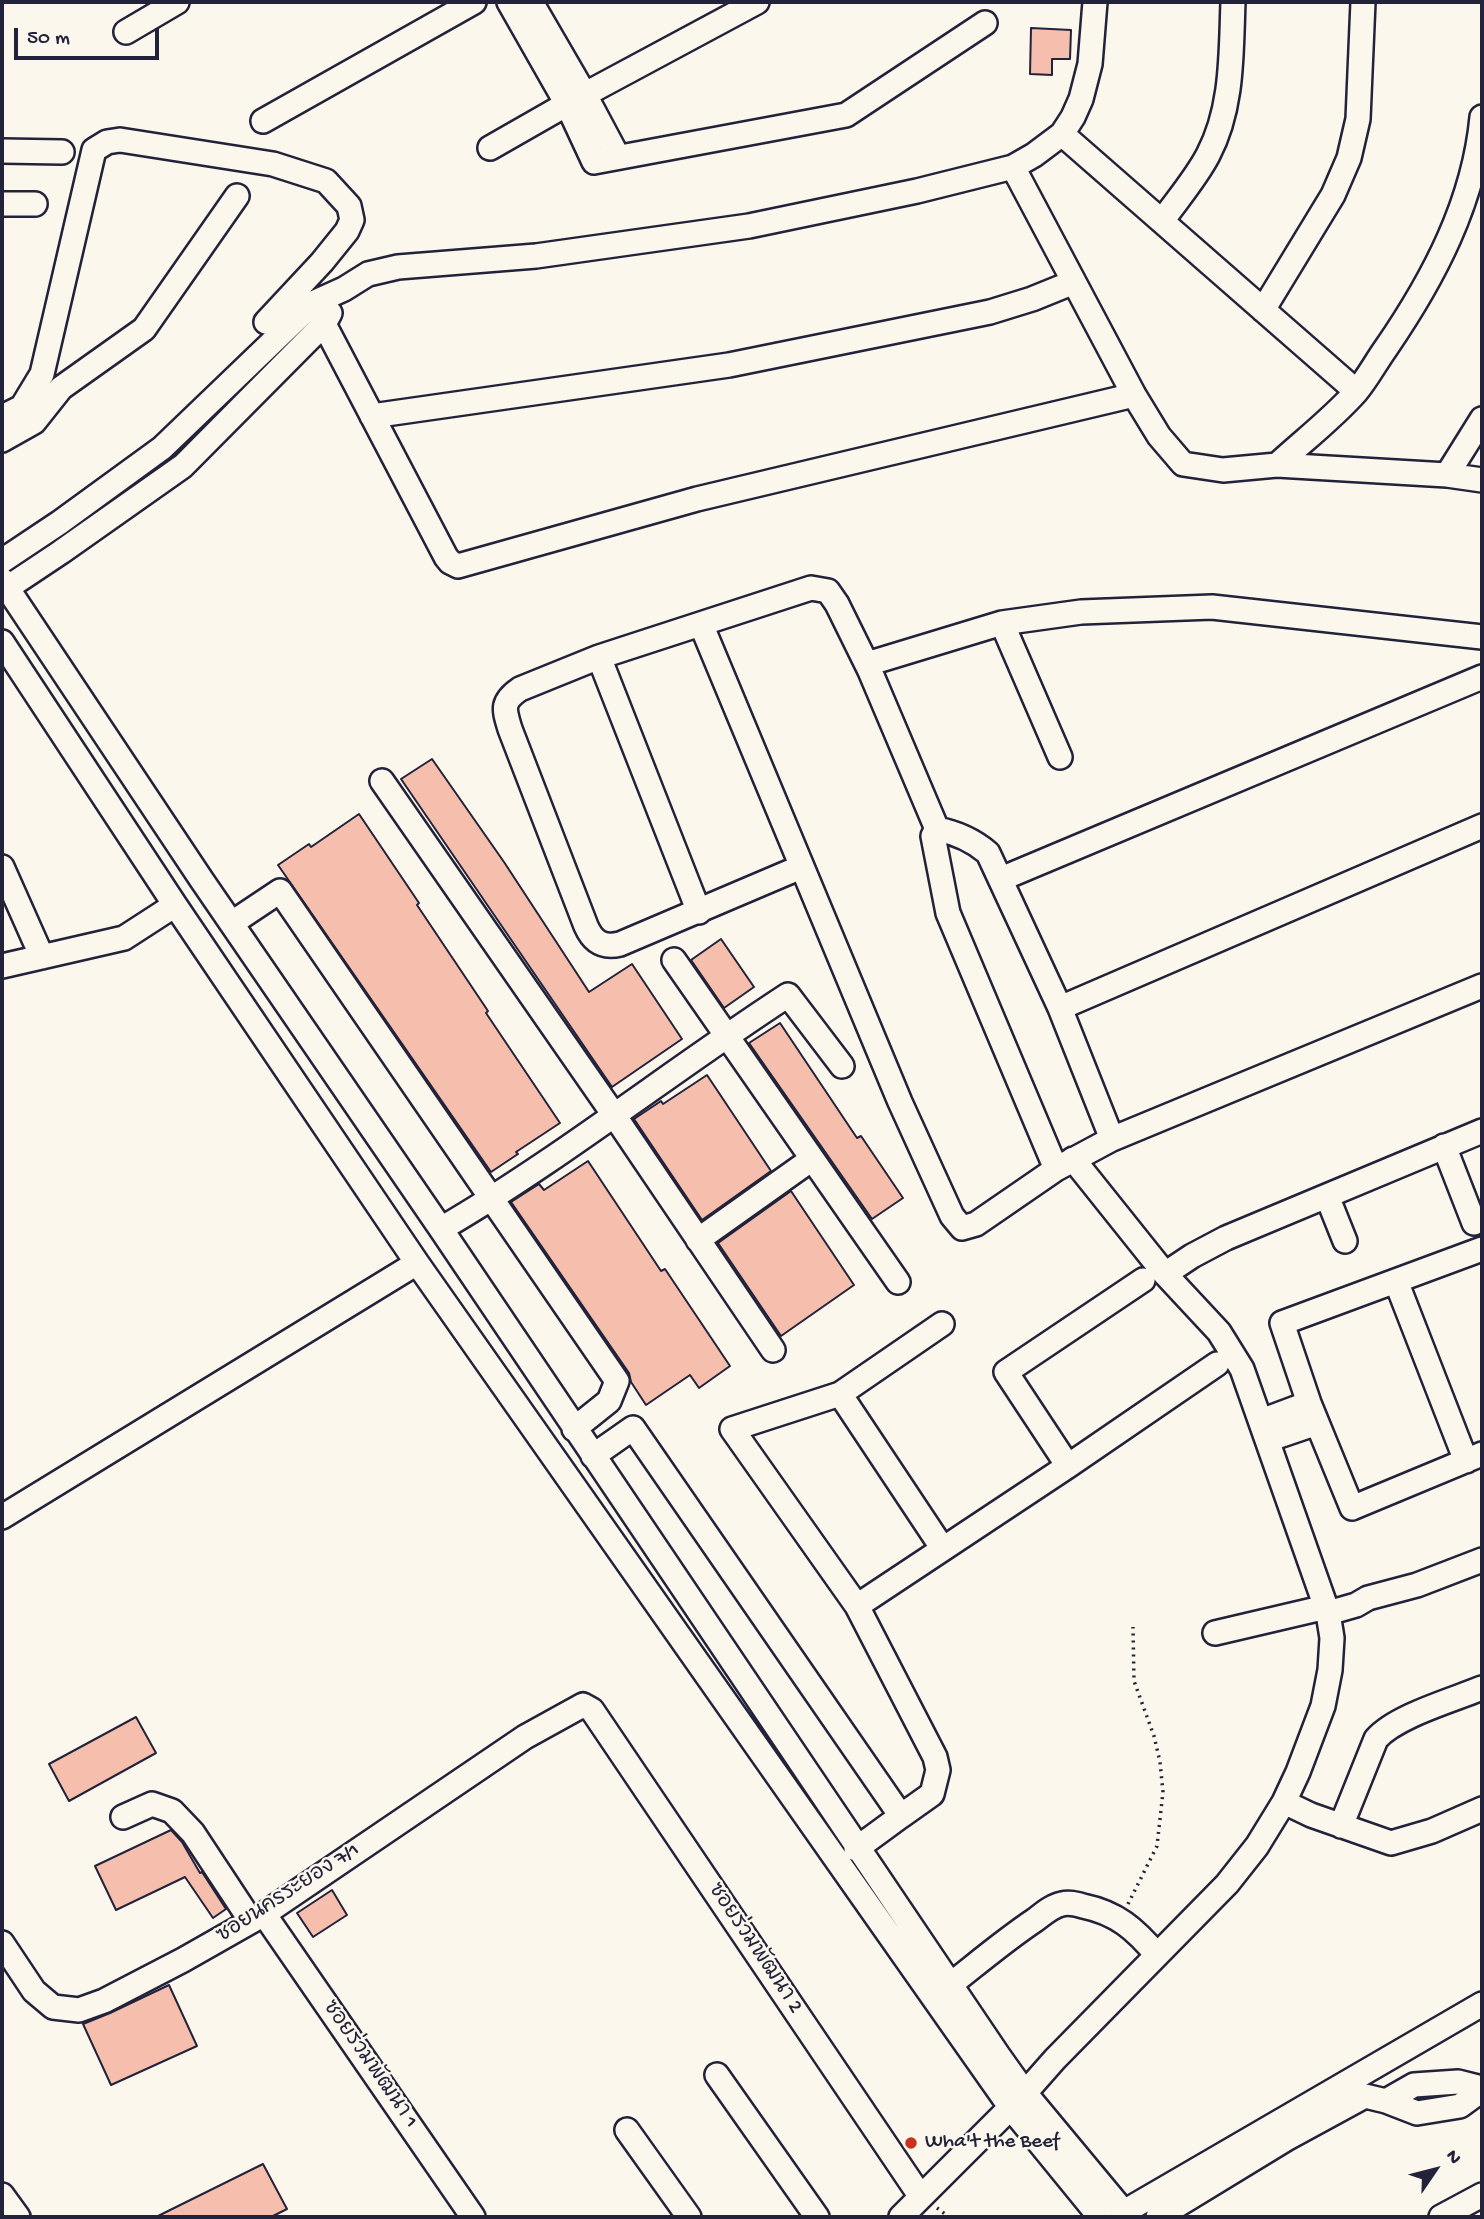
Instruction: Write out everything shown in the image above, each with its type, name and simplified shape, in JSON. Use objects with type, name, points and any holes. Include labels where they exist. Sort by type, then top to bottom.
[{"type":"street","points":[[126,32],[177,2]]},
{"type":"street","points":[[263,121],[474,2]]},
{"type":"street","points":[[509,2],[618,157]]},
{"type":"street","points":[[531,2],[576,99],[594,162],[846,115],[985,23]]},
{"type":"street","points":[[490,148],[757,2]]},
{"type":"street","points":[[2,561],[162,448],[313,303],[368,274],[398,267],[536,256],[749,226],[917,191],[1013,167],[1062,134],[1073,117],[1081,99],[1090,64],[1095,2]]},
{"type":"street","points":[[1161,221],[1207,157],[1219,131],[1231,62],[1233,2]]},
{"type":"street","points":[[1263,310],[1334,195],[1349,158],[1358,119],[1363,2]]},
{"type":"street","points":[[1277,466],[1356,391],[1402,325],[1436,266],[1470,184],[1480,145],[1482,117]]},
{"type":"street","points":[[1062,134],[1356,391]]},
{"type":"street","points":[[2,417],[22,407],[42,374],[94,150],[107,142],[113,140],[272,164],[326,181],[349,206],[352,220],[347,231],[322,262],[265,322]]},
{"type":"street","points":[[2,151],[62,152]]},
{"type":"street","points":[[1013,167],[1134,395],[1158,436],[1182,464],[1223,470],[1277,466],[1447,475],[1482,480]]},
{"type":"street","points":[[2,440],[34,422],[61,388],[144,329],[237,196]]},
{"type":"street","points":[[2,204],[35,204]]},
{"type":"street","points":[[372,416],[729,365],[990,312],[1074,282]]},
{"type":"street","points":[[344,289],[324,324],[183,466],[61,552],[4,584],[950,1985],[1018,2101],[1126,2215],[1482,2004]]},
{"type":"street","points":[[313,303],[446,557],[458,566],[697,499],[1134,395]]},
{"type":"street","points":[[42,374],[61,388]]},
{"type":"street","points":[[1447,475],[1482,419]]},
{"type":"street","points":[[801,867],[613,946],[600,944],[586,926],[510,729],[505,705],[509,696],[599,657],[811,588],[823,589],[828,591],[838,604],[867,664],[937,829]]},
{"type":"street","points":[[867,664],[1002,624],[1081,612],[1212,607],[1482,637]]},
{"type":"street","points":[[701,624],[900,1102],[956,1222],[962,1228],[976,1224],[1084,1154],[1482,986]]},
{"type":"street","points":[[1002,624],[1060,757]]},
{"type":"street","points":[[2,642],[175,905],[417,1263],[1101,2217]]},
{"type":"street","points":[[599,657],[699,912]]},
{"type":"street","points":[[1001,879],[1482,677]]},
{"type":"street","points":[[382,781],[773,1350]]},
{"type":"street","points":[[1060,1008],[1482,827]]},
{"type":"street","points":[[937,829],[950,831],[974,841],[988,853],[1060,1008],[1084,1154]]},
{"type":"street","points":[[901,2217],[1018,2101],[1055,2059],[1242,1866],[1284,1802],[1298,1772],[1323,1706],[1331,1649],[1326,1608],[1249,1386],[1233,1352],[1202,1312],[1154,1277],[1116,1213],[948,913],[933,836],[937,829]]},
{"type":"street","points":[[2,867],[42,957]]},
{"type":"street","points":[[232,923],[280,891],[617,1381],[609,1401],[574,1429]]},
{"type":"street","points":[[2,966],[124,938],[175,905]]},
{"type":"street","points":[[674,960],[898,1282]]},
{"type":"street","points":[[440,1229],[492,1199],[788,995],[842,1066]]},
{"type":"street","points":[[286,1069],[317,1047]]},
{"type":"street","points":[[1069,1466],[1006,1372],[1154,1277],[1226,1238],[1482,1130]]},
{"type":"street","points":[[1444,1146],[1474,1223]]},
{"type":"street","points":[[698,1240],[812,1159]]},
{"type":"street","points":[[1326,1196],[1345,1241]]},
{"type":"street","points":[[1396,1282],[1474,1457],[1352,1507],[1313,1413],[1282,1323],[1482,1250]]},
{"type":"street","points":[[2,1517],[417,1263]]},
{"type":"street","points":[[856,1849],[923,1783],[934,1783],[938,1770],[936,1757],[857,1606],[732,1429],[841,1394],[942,1324]]},
{"type":"street","points":[[857,1606],[1217,1364]]},
{"type":"street","points":[[841,1394],[943,1549]]},
{"type":"street","points":[[1264,1431],[1313,1413]]},
{"type":"street","points":[[593,1456],[633,1428],[897,1810]]},
{"type":"street","points":[[1215,1633],[1326,1608],[1356,1605],[1368,1598],[1417,1585],[1482,1560]]},
{"type":"street","points":[[1341,1826],[1376,1739],[1382,1732],[1406,1718],[1482,1688]]},
{"type":"street","name":"ซอยนครระยอง 7/1","points":[[2,1943],[34,1991],[54,2007],[79,2010],[104,2001],[258,1918],[525,1737],[583,1705]]},
{"type":"street","name":"ซอยร่วมพัฒนา 2","points":[[583,1705],[592,1710],[921,2197]]},
{"type":"street","points":[[1284,1802],[1391,1843],[1432,1831],[1482,1809]]},
{"type":"street","name":"ซอยร่วมพัฒนา 1","points":[[123,1817],[152,1804],[172,1811],[193,1833],[258,1918],[473,2217]]},
{"type":"street","points":[[950,1985],[1053,1907],[1063,1903],[1093,1908],[1121,1920],[1142,1937],[1157,1955]]},
{"type":"street","points":[[717,2075],[817,2217]]},
{"type":"street","points":[[1158,2217],[1365,2096],[1386,2101],[1414,2085],[1458,2081],[1482,2089]]},
{"type":"street","points":[[627,2130],[689,2217]]},
{"type":"street","points":[[2,2195],[18,2217]]},
{"type":"street","points":[[1441,2217],[1482,2195]]},
{"type":"path","points":[[1121,1920],[1157,1846],[1163,1792],[1154,1737],[1134,1681],[1133,1628]]},
{"type":"building","points":[[1031,28],[1071,30],[1070,59],[1052,59],[1052,75],[1030,74]]},
{"type":"building","points":[[432,759],[504,862],[589,992],[632,964],[682,1039],[612,1087],[401,779]]},
{"type":"building","points":[[359,814],[560,1123],[491,1172],[278,865],[309,844],[311,847]]},
{"type":"building","points":[[721,939],[754,987],[724,1008],[691,960]]},
{"type":"building","points":[[780,1023],[857,1138],[861,1136],[903,1198],[872,1219],[749,1043]]},
{"type":"building","points":[[707,1075],[771,1171],[702,1220],[634,1119],[661,1101],[663,1104]]},
{"type":"building","points":[[588,1161],[661,1271],[665,1269],[730,1366],[699,1388],[690,1375],[646,1405],[631,1382],[629,1373],[511,1202],[539,1184],[544,1190]]},
{"type":"building","points":[[791,1191],[854,1285],[781,1336],[718,1243]]},
{"type":"building","points":[[136,1717],[156,1753],[69,1801],[49,1764]]},
{"type":"building","points":[[171,1830],[182,1842],[226,1909],[213,1918],[185,1877],[116,1910],[95,1866]]},
{"type":"building","points":[[332,1890],[347,1915],[313,1937],[297,1913]]},
{"type":"building","points":[[169,1985],[197,2046],[111,2085],[83,2024]]},
{"type":"building","points":[[263,2164],[287,2209],[271,2217],[156,2217]]},
{"type":"place","name":"Wha't the Beef","points":[[911,2143]]}]
